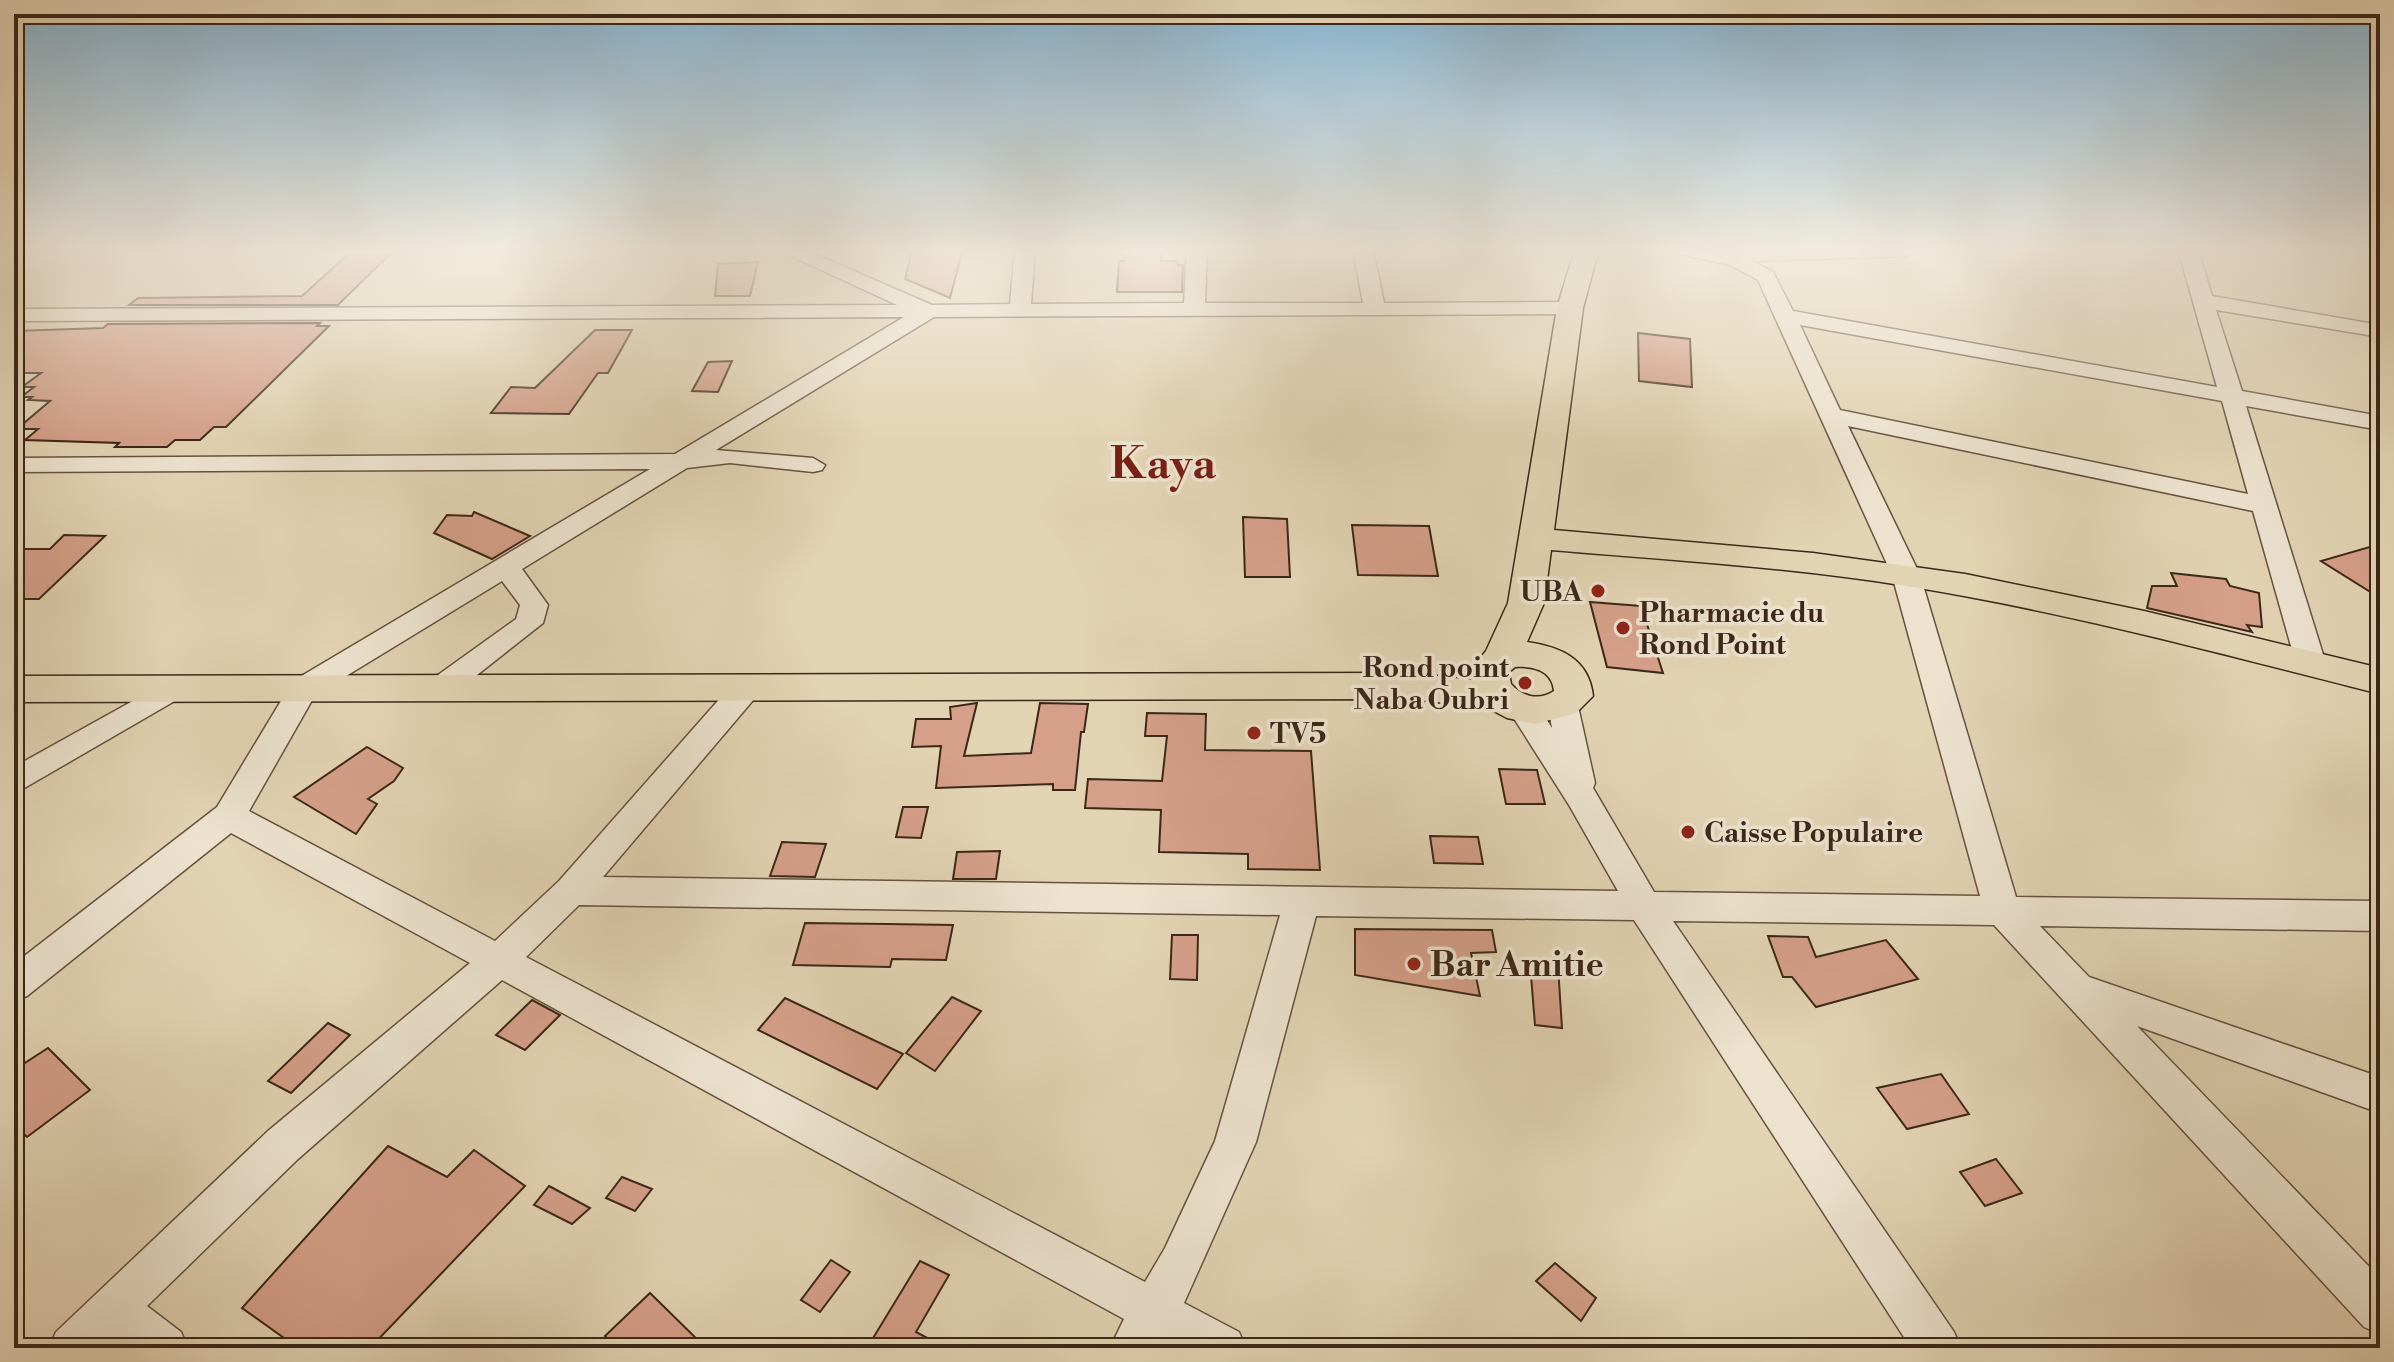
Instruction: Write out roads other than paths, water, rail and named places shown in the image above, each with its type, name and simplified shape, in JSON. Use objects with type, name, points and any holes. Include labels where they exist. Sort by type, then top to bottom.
[{"type":"main road","points":[[1503,683],[1526,603],[1569,313]]},
{"type":"main road","points":[[1536,539],[1741,555],[1906,575],[2022,597],[2380,681]]},
{"type":"main road","points":[[1526,603],[1549,659]]},
{"type":"main road","points":[[14,689],[749,685],[1411,686],[1503,683],[1545,711],[1563,706],[1574,696],[1574,682],[1566,669],[1533,654],[1503,683]]},
{"type":"street","points":[[14,315],[572,313]]},
{"type":"street","points":[[14,985],[229,816],[304,688],[926,313]]},
{"type":"street","points":[[1782,313],[1906,575],[2002,910],[2380,1311]]},
{"type":"street","points":[[2206,313],[2311,664]]},
{"type":"street","points":[[2271,313],[2380,331]]},
{"type":"street","points":[[1784,316],[2380,423]]},
{"type":"street","points":[[1831,415],[2263,505]]},
{"type":"street","points":[[14,465],[680,461],[730,456],[813,465]]},
{"type":"street","points":[[442,687],[529,623],[534,605],[506,566]]},
{"type":"street","points":[[1503,683],[1581,796],[1644,906],[1938,1348]]},
{"type":"street","points":[[72,1348],[283,1145],[499,960],[571,891],[749,685]]},
{"type":"street","points":[[14,782],[174,688]]},
{"type":"street","points":[[1563,706],[1581,796]]},
{"type":"street","points":[[229,816],[1223,1348]]},
{"type":"street","points":[[571,891],[2380,916]]},
{"type":"street","points":[[1133,1348],[1181,1264],[1235,1142],[1302,901]]},
{"type":"street","points":[[2077,990],[2380,1095]]},
{"type":"street","points":[[113,1309],[165,1348]]},
{"type":"place","name":"UBA","points":[[1598,591]]},
{"type":"place","name":"Pharmacie du Rond Point","points":[[1623,628]]},
{"type":"place","name":"Rond point Naba Oubri","points":[[1525,683]]},
{"type":"place","name":"TV5","points":[[1254,733]]},
{"type":"place","name":"Caisse Populaire","points":[[1688,832]]},
{"type":"place","name":"Bar Amitie","points":[[1414,964]]},
{"type":"district","name":"Kaya","points":[[1163,463]]}]
